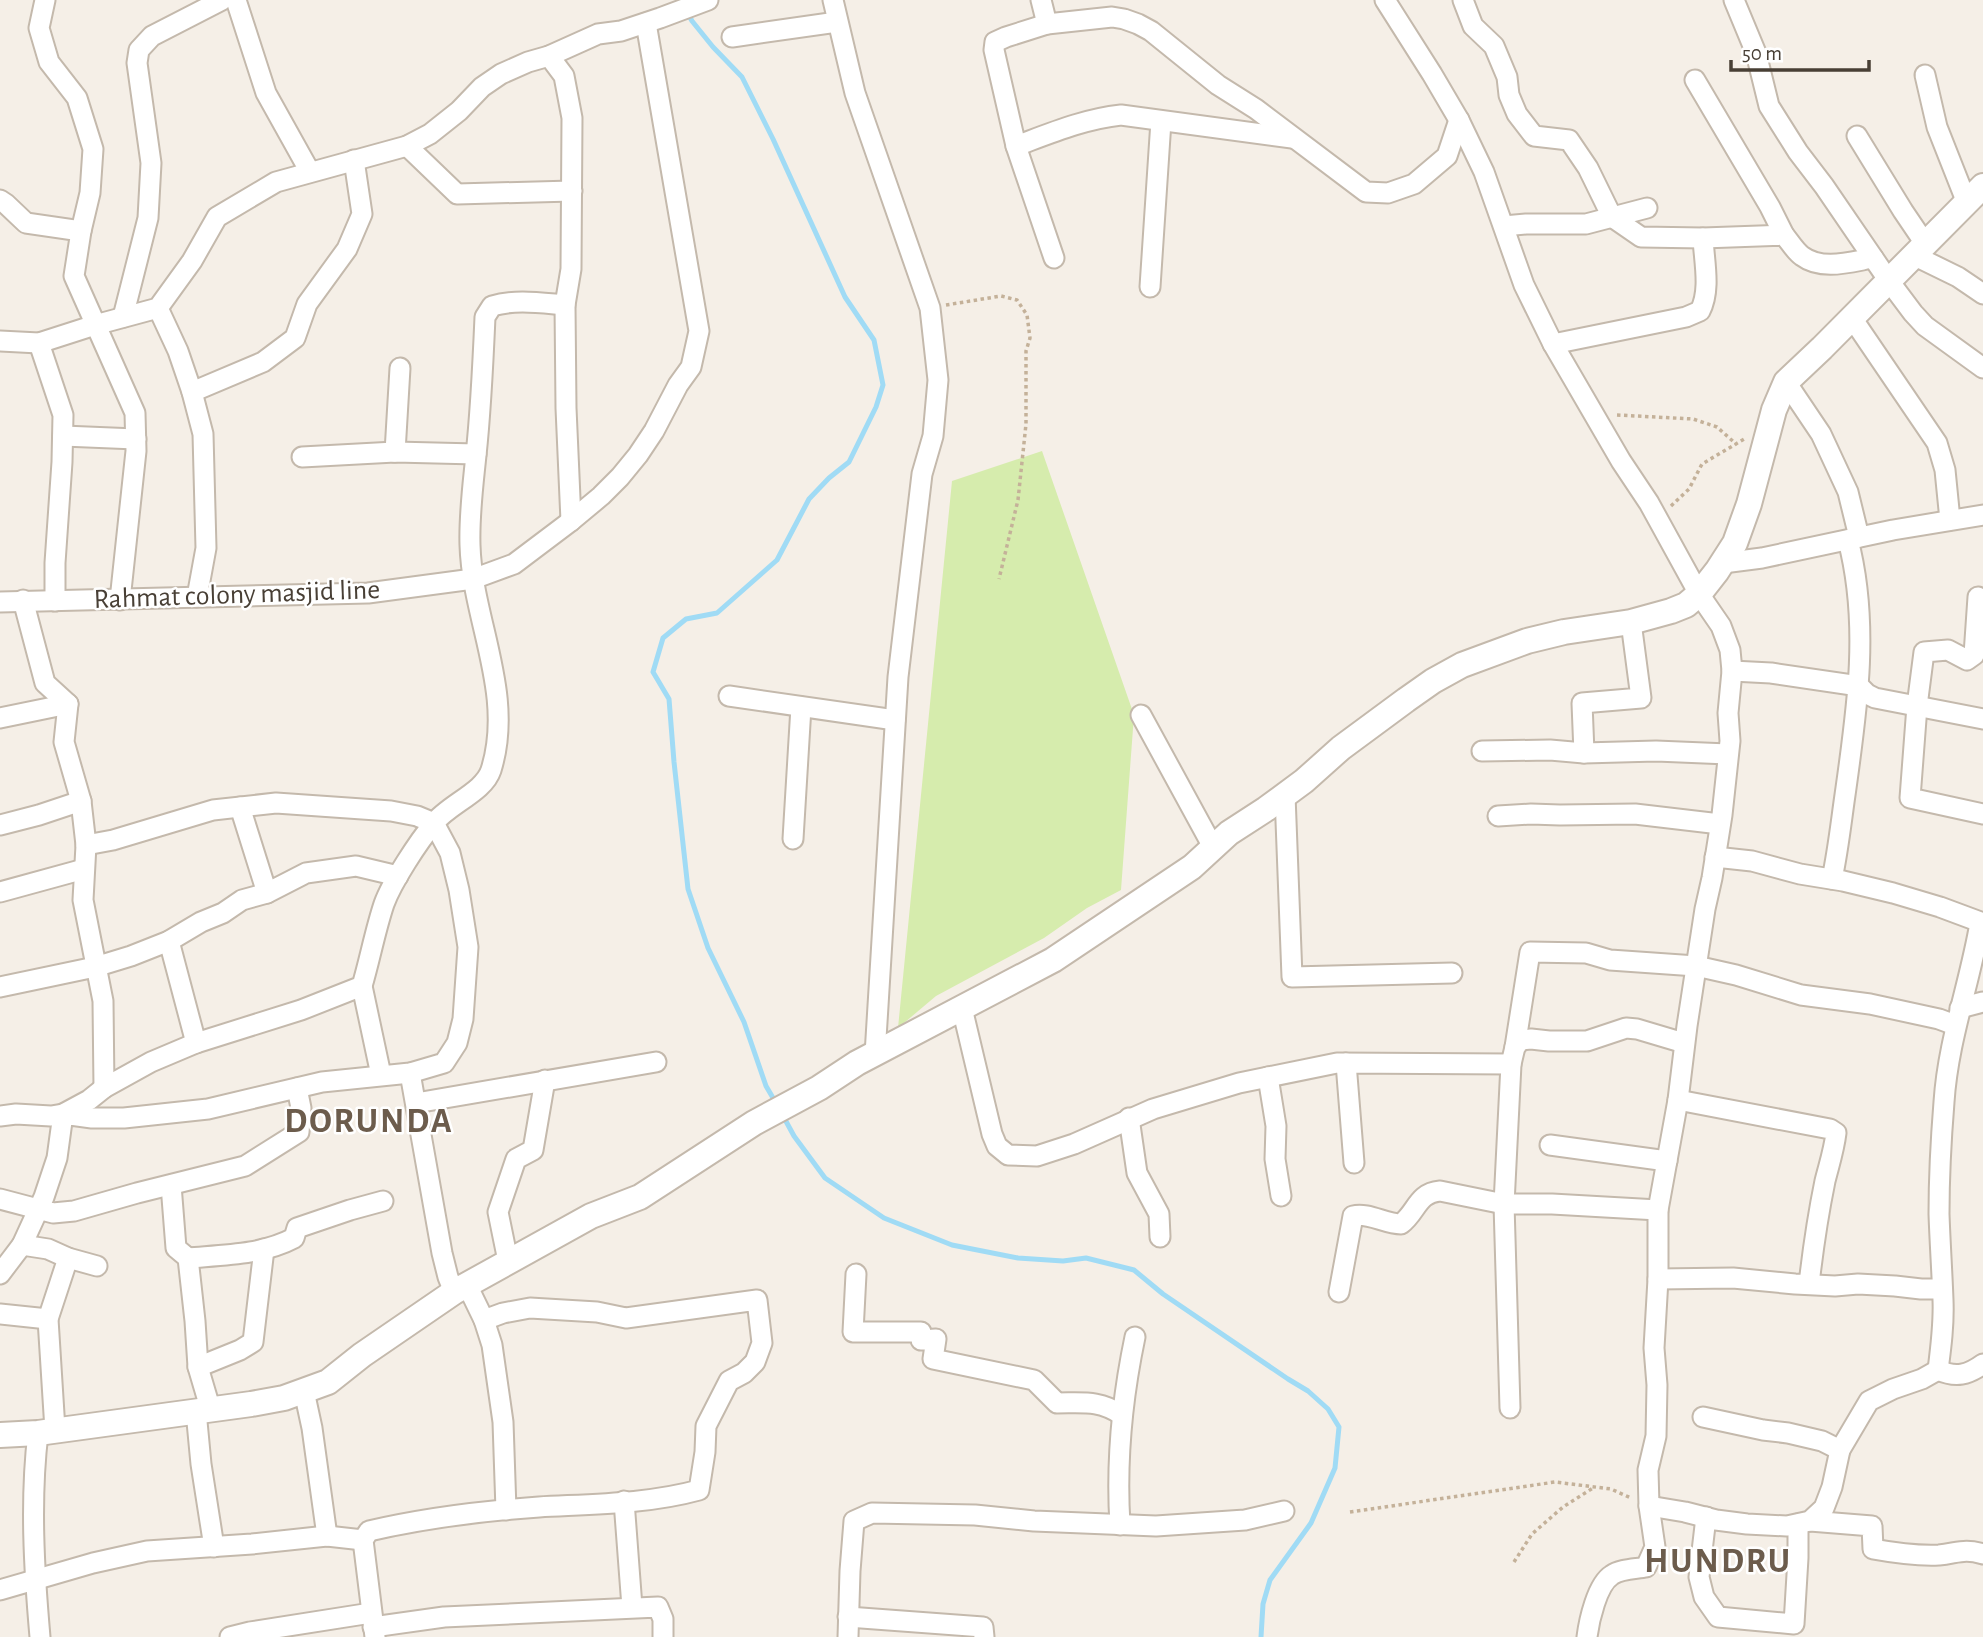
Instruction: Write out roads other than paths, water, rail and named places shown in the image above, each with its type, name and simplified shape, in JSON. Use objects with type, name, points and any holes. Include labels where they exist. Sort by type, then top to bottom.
[{"type":"street","points":[[45,0],[39,28],[50,62],[77,98],[93,149],[90,193],[74,276],[135,413],[136,451],[120,600]]},
{"type":"street","points":[[186,0],[213,4]]},
{"type":"street","points":[[236,0],[266,93],[310,172]]},
{"type":"street","points":[[0,341],[39,343],[158,308],[192,261],[216,217],[276,182],[407,146],[430,134],[459,111],[482,86],[501,74],[598,34],[621,31],[708,0]]},
{"type":"street","points":[[833,0],[855,93],[930,308],[937,380],[933,436],[922,474],[898,677],[876,1055]]},
{"type":"street","points":[[1041,0],[1047,24]]},
{"type":"street","points":[[1385,0],[1459,120],[1484,172],[1524,285],[1553,344],[1594,416],[1659,519],[1699,594],[1721,626],[1730,650],[1730,741],[1720,824],[1684,1043],[1678,1100],[1658,1210],[1654,1348],[1657,1385],[1656,1436],[1648,1470],[1649,1506],[1655,1547],[1646,1567],[1613,1574],[1604,1584],[1590,1618],[1587,1637]]},
{"type":"street","points":[[1463,0],[1473,26],[1494,47],[1507,77],[1509,94],[1517,114],[1534,136],[1569,141],[1588,168],[1612,217],[1641,237],[1784,235]]},
{"type":"street","points":[[1734,0],[1756,53],[1769,106],[1798,152],[1872,258],[1925,326],[1983,368]]},
{"type":"street","points":[[123,317],[148,218],[151,163],[136,63],[139,50],[152,36],[213,4]]},
{"type":"street","points":[[1054,258],[1016,146],[994,50],[995,42],[1006,37],[1047,24],[1112,17],[1138,24],[1366,192],[1388,193],[1414,184],[1447,156],[1459,120]]},
{"type":"street","name":"Rahmat colony masjid line","points":[[0,602],[368,593],[472,579],[514,564],[571,521],[610,486],[638,455],[654,431],[678,384],[691,367],[699,331],[653,21]]},
{"type":"street","points":[[732,37],[838,22]]},
{"type":"street","points":[[549,56],[564,76],[572,118],[571,269],[565,305],[571,521]]},
{"type":"street","points":[[0,1435],[203,1411],[284,1398],[328,1382],[362,1355],[461,1288],[591,1216],[640,1197],[754,1123],[819,1088],[858,1063],[1053,960],[1192,867],[1228,833],[1304,781],[1340,748],[1433,681],[1462,665],[1527,641],[1564,632],[1631,622],[1671,611],[1685,604],[1699,594],[1735,543],[1749,504],[1769,425],[1786,382],[1975,195],[1937,127],[1925,75]]},
{"type":"street","points":[[1695,80],[1784,235],[1801,255],[1812,262],[1829,264],[1872,258]]},
{"type":"street","points":[[1016,146],[1098,118],[1121,115],[1294,139]]},
{"type":"street","points":[[1150,287],[1161,121]]},
{"type":"street","points":[[1857,136],[1903,211],[1921,250],[1983,294]]},
{"type":"street","points":[[407,146],[457,194],[572,191]]},
{"type":"street","points":[[192,392],[263,362],[295,338],[307,303],[347,249],[362,214],[354,160]]},
{"type":"street","points":[[0,200],[26,223],[81,231]]},
{"type":"street","points":[[1504,226],[1526,223],[1586,224],[1647,208]]},
{"type":"street","points":[[1553,344],[1686,317],[1700,311],[1706,292],[1703,238]]},
{"type":"street","points":[[381,1075],[362,986],[384,904],[398,876],[434,823],[484,783],[491,772],[495,751],[499,719],[496,681],[472,579],[470,545],[470,509],[477,454],[485,317],[492,306],[501,303],[565,305]]},
{"type":"street","points":[[158,308],[178,351],[203,434],[206,548],[197,597]]},
{"type":"street","points":[[1852,318],[1937,443],[1945,470],[1950,520]]},
{"type":"street","points":[[39,343],[63,415],[55,601]]},
{"type":"street","points":[[395,452],[400,368]]},
{"type":"street","points":[[1786,382],[1821,434],[1848,492],[1854,539],[1860,624],[1858,686],[1840,840],[1832,879]]},
{"type":"street","points":[[63,436],[136,439]]},
{"type":"street","points":[[302,457],[395,452],[477,454]]},
{"type":"street","points":[[1723,563],[1762,558],[1983,515]]},
{"type":"street","points":[[1978,597],[1973,655],[1967,660],[1948,650],[1924,652],[1910,798],[1983,814]]},
{"type":"street","points":[[23,600],[45,682],[68,704]]},
{"type":"street","points":[[1584,753],[1582,703],[1641,698],[1631,622]]},
{"type":"street","points":[[1732,671],[1771,673],[1858,686],[1875,698],[1983,719]]},
{"type":"street","points":[[729,696],[895,720]]},
{"type":"street","points":[[0,719],[68,704]]},
{"type":"street","points":[[68,704],[64,742],[81,801],[86,845],[83,900],[103,1001],[104,1088]]},
{"type":"street","points":[[793,839],[801,707]]},
{"type":"street","points":[[1141,715],[1213,847]]},
{"type":"street","points":[[1482,751],[1656,751],[1728,754]]},
{"type":"street","points":[[1285,795],[1292,977],[1452,973]]},
{"type":"street","points":[[0,825],[39,816],[81,801]]},
{"type":"street","points":[[0,1116],[64,1114],[92,1118],[124,1118],[208,1109],[322,1082],[410,1073],[444,1063],[457,1043],[463,1019],[468,947],[450,853],[434,823],[417,816],[391,811],[276,803],[212,810],[113,840],[86,845]]},
{"type":"street","points":[[240,807],[267,893]]},
{"type":"street","points":[[1498,816],[1635,814],[1720,824]]},
{"type":"street","points":[[1715,857],[1752,861],[1893,893],[1982,923],[1948,1059],[1941,1138],[1939,1212],[1943,1333],[1938,1370]]},
{"type":"street","points":[[0,987],[95,967],[131,956],[169,941],[242,900],[267,893],[306,873],[356,866],[398,876]]},
{"type":"street","points":[[0,892],[84,869]]},
{"type":"street","points":[[169,941],[196,1043]]},
{"type":"street","points":[[1510,1408],[1504,1204],[1513,1056],[1530,952],[1586,953],[1610,960],[1696,966],[1801,995],[1870,1004],[1939,1019],[1958,1016],[1983,1002]]},
{"type":"street","points":[[64,1114],[151,1062],[196,1043],[301,1010],[362,986]]},
{"type":"street","points":[[962,1008],[992,1134],[997,1146],[1008,1155],[1037,1156],[1074,1144],[1153,1109],[1239,1083],[1337,1063],[1513,1056]]},
{"type":"street","points":[[1513,1056],[1521,1040],[1587,1041],[1626,1028],[1684,1043]]},
{"type":"street","points":[[416,1103],[656,1062]]},
{"type":"street","points":[[1346,1063],[1354,1163]]},
{"type":"street","points":[[410,1073],[448,1277],[461,1288],[484,1320],[492,1345],[503,1422],[506,1510]]},
{"type":"street","points":[[1268,1077],[1276,1126],[1275,1158],[1281,1196]]},
{"type":"street","points":[[508,1261],[498,1212],[516,1159],[533,1150],[545,1080]]},
{"type":"street","points":[[0,1199],[53,1213],[74,1211],[246,1166],[299,1132],[301,1108],[297,1088]]},
{"type":"street","points":[[1678,1100],[1830,1129],[1836,1133],[1815,1238],[1810,1284]]},
{"type":"street","points":[[0,1273],[22,1245],[38,1209],[57,1158],[64,1114]]},
{"type":"street","points":[[1129,1118],[1137,1173],[1159,1214],[1160,1237]]},
{"type":"street","points":[[1550,1145],[1667,1161]]},
{"type":"street","points":[[171,1185],[176,1248],[188,1258],[203,1411],[201,1464],[214,1547]]},
{"type":"street","points":[[1339,1292],[1353,1216],[1360,1214],[1387,1223],[1401,1224],[1430,1192],[1440,1191],[1504,1204],[1658,1210]]},
{"type":"street","points":[[188,1258],[277,1247],[294,1238],[297,1228],[383,1201]]},
{"type":"street","points":[[22,1245],[48,1249],[97,1266]]},
{"type":"street","points":[[198,1367],[253,1342],[264,1249]]},
{"type":"street","points":[[40,1637],[34,1580],[33,1470],[46,1431],[48,1320],[68,1258]]},
{"type":"street","points":[[856,1274],[853,1332],[921,1332],[921,1340],[936,1339],[933,1359],[1034,1380],[1057,1403],[1107,1405],[1122,1415]]},
{"type":"street","points":[[1658,1279],[1733,1278],[1795,1284],[1942,1289]]},
{"type":"street","points":[[373,1625],[363,1540],[369,1531],[402,1523],[506,1510],[670,1498],[699,1490],[706,1426],[729,1381],[744,1373],[755,1362],[761,1343],[757,1300],[626,1318],[597,1312],[530,1308],[484,1320]]},
{"type":"street","points":[[0,1314],[48,1320]]},
{"type":"street","points":[[1120,1525],[1118,1500],[1122,1415],[1135,1338]]},
{"type":"street","points":[[1938,1370],[1950,1375],[1967,1373],[1983,1364]]},
{"type":"street","points":[[1706,1517],[1699,1577],[1704,1597],[1718,1617],[1794,1624],[1798,1558],[1804,1522],[1824,1508],[1832,1487],[1840,1450],[1869,1401],[1938,1370]]},
{"type":"street","points":[[304,1391],[312,1428],[327,1536]]},
{"type":"street","points":[[1703,1417],[1822,1441],[1840,1450]]},
{"type":"street","points":[[624,1502],[632,1607]]},
{"type":"street","points":[[1649,1506],[1747,1524],[1787,1526],[1804,1522],[1872,1526],[1873,1549],[1900,1554],[1940,1555],[1969,1550],[1983,1554]]},
{"type":"street","points":[[984,1637],[983,1627],[848,1627],[854,1521],[872,1513],[1156,1526],[1245,1520],[1284,1511]]},
{"type":"street","points":[[0,1590],[93,1563],[147,1551],[327,1536],[363,1540]]},
{"type":"street","points":[[230,1637],[264,1630],[373,1625],[444,1617],[658,1607],[663,1619],[663,1637]]},
{"type":"waterway","points":[[687,12],[713,47],[742,77],[845,297],[874,340],[883,385],[876,407],[849,462],[809,499],[777,560],[717,613],[686,619],[663,638],[653,672],[669,699],[688,889],[708,948],[744,1022],[766,1086],[776,1103]]},
{"type":"waterway","points":[[782,1114],[794,1136],[825,1178],[884,1218],[952,1245],[1018,1258],[1063,1261],[1086,1258],[1134,1270],[1163,1294],[1308,1391],[1328,1409],[1339,1427],[1335,1468],[1311,1523],[1270,1580],[1263,1604],[1261,1637]]},
{"type":"district","name":"DORUNDA","points":[[369,1121]]},
{"type":"district","name":"HUNDRU","points":[[1718,1561]]}]
